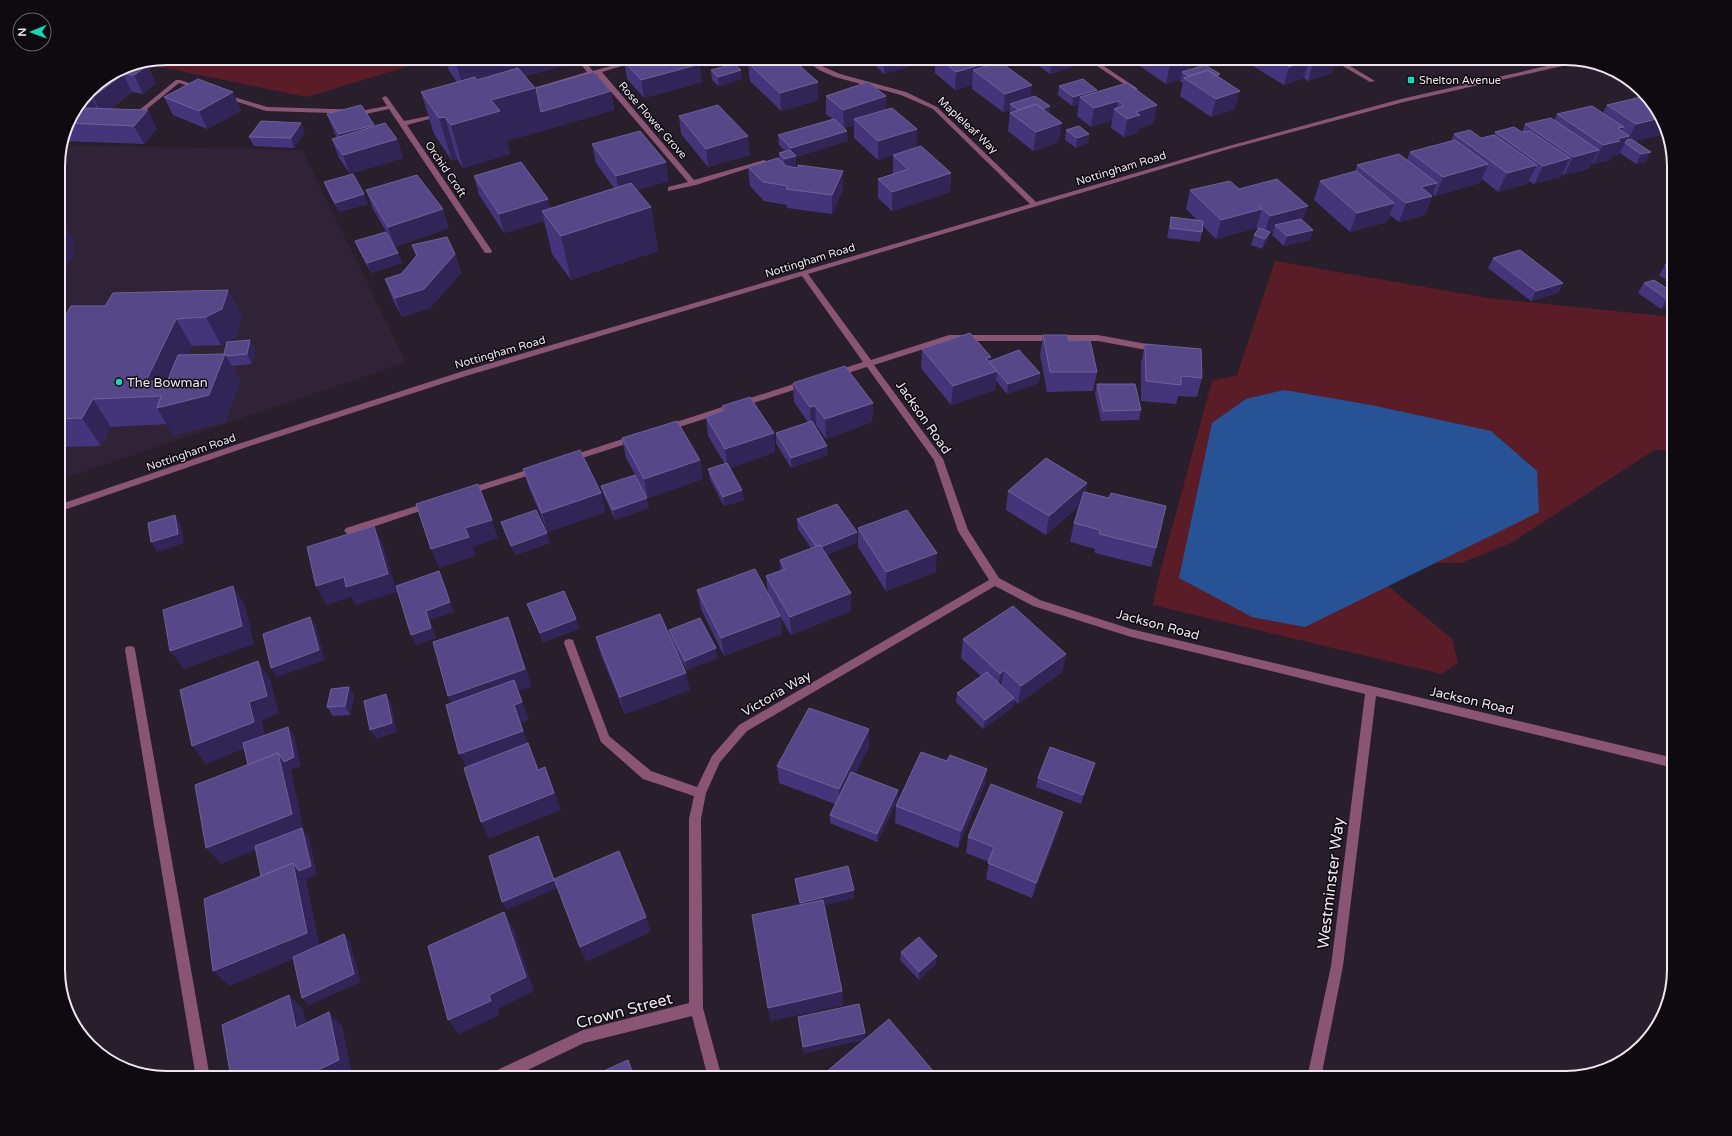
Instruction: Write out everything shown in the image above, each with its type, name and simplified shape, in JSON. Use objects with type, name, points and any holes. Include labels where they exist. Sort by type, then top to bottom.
[{"type":"street","name":"Rose Flower Grove","points":[[586,65],[693,183]]},
{"type":"street","points":[[516,94],[620,65]]},
{"type":"street","name":"Mapleleaf Way","points":[[817,65],[828,72],[853,82],[903,92],[921,99],[936,108],[1035,205]]},
{"type":"street","points":[[1099,65],[1135,89]]},
{"type":"street","points":[[1345,65],[1372,81]]},
{"type":"street","name":"Nottingham Road","points":[[65,507],[244,445],[463,374],[1227,148],[1403,100],[1557,65]]},
{"type":"street","points":[[134,117],[178,81],[207,90]]},
{"type":"street","points":[[215,93],[266,109],[366,112],[391,107]]},
{"type":"street","name":"Orchid Croft","points":[[385,98],[488,251]]},
{"type":"street","points":[[402,124],[448,112]]},
{"type":"street","points":[[671,189],[764,162]]},
{"type":"street","name":"Jackson Road","points":[[804,274],[938,458],[963,531],[995,581],[1037,603],[1131,633],[1667,761]]},
{"type":"street","points":[[661,430],[949,338],[1098,338],[1152,348]]},
{"type":"street","points":[[564,461],[646,434]]},
{"type":"street","points":[[461,494],[542,468]]},
{"type":"street","points":[[349,530],[438,502]]},
{"type":"street","name":"Victoria Way","points":[[712,1071],[696,1008],[695,819],[700,793],[716,759],[743,728],[995,581]]},
{"type":"street","points":[[569,643],[605,739],[648,775],[700,793]]},
{"type":"street","points":[[130,650],[202,1071]]},
{"type":"street","name":"Westminster Way","points":[[1315,1071],[1337,966],[1371,690]]},
{"type":"street","name":"Crown Street","points":[[511,1071],[583,1037],[696,1008]]},
{"type":"shaded area","points":[[412,65],[307,97],[155,66]]},
{"type":"shaded area","points":[[67,145],[302,150],[406,362],[65,479],[65,159]]},
{"type":"shaded area","points":[[1275,261],[1488,298],[1667,316],[1667,451],[1656,449],[1511,543],[1461,563],[1435,563],[1388,586],[1452,639],[1458,663],[1442,674],[1153,605],[1160,572],[1212,381],[1237,375]]},
{"type":"water","points":[[1284,390],[1371,405],[1491,431],[1537,471],[1539,512],[1305,627],[1252,617],[1179,578],[1212,423],[1246,399]]},
{"type":"building","points":[[628,65],[696,65],[641,80]]},
{"type":"building","points":[[735,65],[741,70],[718,77],[711,70]]},
{"type":"building","points":[[750,65],[799,65],[818,82],[780,93]]},
{"type":"building","points":[[948,65],[980,65],[956,72]]},
{"type":"building","points":[[990,65],[1004,65],[1032,85],[1005,94],[973,70]]},
{"type":"building","points":[[1205,65],[1220,74],[1216,76],[1208,70],[1189,76],[1182,72]]},
{"type":"building","points":[[145,67],[134,75],[124,74]]},
{"type":"building","points":[[518,68],[535,88],[491,100],[500,111],[451,125],[445,117],[439,118],[421,92],[475,77],[477,80]]},
{"type":"building","points":[[1208,70],[1240,91],[1216,99],[1184,78]]},
{"type":"building","points":[[593,72],[611,91],[541,112],[536,88]]},
{"type":"building","points":[[122,75],[92,97],[99,90]]},
{"type":"building","points":[[198,79],[233,92],[199,111],[164,97]]},
{"type":"building","points":[[1083,79],[1097,90],[1073,97],[1059,86]]},
{"type":"building","points":[[868,82],[886,96],[843,110],[826,96]]},
{"type":"building","points":[[1127,83],[1157,105],[1136,112],[1140,115],[1127,119],[1114,109],[1124,106],[1118,101],[1094,108],[1080,97]]},
{"type":"building","points":[[1035,96],[1050,106],[1042,109],[1036,104],[1019,110],[1010,104]]},
{"type":"building","points":[[1640,97],[1656,119],[1636,124],[1607,105]]},
{"type":"building","points":[[90,99],[92,99],[84,108],[148,110],[134,126],[75,123],[78,115]]},
{"type":"building","points":[[1036,104],[1062,123],[1036,132],[1010,113]]},
{"type":"building","points":[[361,105],[374,125],[339,134],[327,114]]},
{"type":"building","points":[[718,105],[748,136],[706,149],[679,116]]},
{"type":"building","points":[[1592,106],[1624,127],[1618,128],[1629,136],[1617,139],[1620,141],[1603,145],[1557,114]]},
{"type":"building","points":[[892,108],[917,129],[878,141],[854,119]]},
{"type":"building","points":[[1551,118],[1599,150],[1573,157],[1525,124]]},
{"type":"building","points":[[834,119],[847,131],[791,148],[778,135]]},
{"type":"building","points":[[261,121],[301,123],[291,138],[249,137]]},
{"type":"building","points":[[385,123],[397,139],[343,155],[332,139]]},
{"type":"building","points":[[1079,126],[1089,134],[1077,138],[1066,130]]},
{"type":"building","points":[[1514,127],[1522,132],[1530,131],[1570,158],[1543,166],[1495,132]]},
{"type":"building","points":[[1470,130],[1481,138],[1494,135],[1537,165],[1507,173],[1454,134]]},
{"type":"building","points":[[640,131],[666,162],[616,176],[592,144]]},
{"type":"building","points":[[1631,139],[1651,152],[1641,154],[1625,143],[1627,140]]},
{"type":"building","points":[[1455,140],[1488,164],[1443,177],[1410,152]]},
{"type":"building","points":[[921,146],[951,173],[892,192],[878,179],[908,169],[893,155]]},
{"type":"building","points":[[790,150],[796,156],[784,159],[779,153]]},
{"type":"building","points":[[1399,154],[1437,183],[1421,187],[1432,196],[1406,203],[1357,165]]},
{"type":"building","points":[[778,158],[786,166],[798,168],[798,165],[843,171],[832,195],[786,189],[788,186],[763,182],[748,167]]},
{"type":"building","points":[[521,162],[548,199],[499,214],[474,176]]},
{"type":"building","points":[[1356,171],[1394,203],[1357,213],[1320,181]]},
{"type":"building","points":[[353,174],[364,194],[335,203],[324,182]]},
{"type":"building","points":[[417,175],[443,209],[388,227],[366,190]]},
{"type":"building","points":[[1277,179],[1308,206],[1270,216],[1258,205],[1262,209],[1221,220],[1190,190],[1230,181],[1239,189]]},
{"type":"building","points":[[631,183],[651,207],[561,236],[542,211]]},
{"type":"building","points":[[1171,217],[1203,221],[1202,232],[1170,228]]},
{"type":"building","points":[[1301,219],[1313,230],[1287,236],[1275,225]]},
{"type":"building","points":[[1259,228],[1270,232],[1265,239],[1254,235]]},
{"type":"building","points":[[386,232],[398,253],[367,263],[355,241]]},
{"type":"building","points":[[447,237],[455,254],[424,289],[395,298],[385,279],[401,274],[417,255],[412,245]]},
{"type":"building","points":[[1520,250],[1563,283],[1536,291],[1493,258]]},
{"type":"building","points":[[1654,280],[1667,288],[1667,299],[1644,283]]},
{"type":"building","points":[[228,290],[222,309],[206,317],[176,319],[146,381],[167,382],[178,355],[225,354],[209,395],[157,408],[161,396],[93,399],[82,418],[65,419],[65,317],[71,306],[105,306],[113,293]]},
{"type":"building","points":[[970,333],[991,357],[986,358],[997,371],[953,386],[922,349]]},
{"type":"building","points":[[1043,335],[1067,335],[1069,341],[1090,340],[1097,372],[1050,372]]},
{"type":"building","points":[[250,340],[247,354],[227,356],[224,354],[227,342]]},
{"type":"building","points":[[1145,344],[1201,349],[1202,378],[1181,376],[1181,385],[1146,381]]},
{"type":"building","points":[[1019,350],[1040,373],[1008,384],[990,363],[990,361]]},
{"type":"building","points":[[845,366],[873,403],[825,419],[815,406],[810,407],[793,383]]},
{"type":"building","points":[[1097,384],[1135,384],[1141,410],[1103,411]]},
{"type":"building","points":[[750,397],[774,433],[725,449],[706,417],[725,410],[722,406]]},
{"type":"building","points":[[677,421],[700,460],[644,479],[622,438]]},
{"type":"building","points":[[812,421],[827,446],[791,458],[776,433]]},
{"type":"building","points":[[580,450],[601,493],[542,513],[523,469]]},
{"type":"building","points":[[1046,458],[1087,483],[1049,516],[1008,491]]},
{"type":"building","points":[[727,463],[742,490],[723,497],[708,469]]},
{"type":"building","points":[[635,475],[647,498],[613,510],[601,486]]},
{"type":"building","points":[[478,484],[492,520],[465,528],[469,537],[431,549],[416,504]]},
{"type":"building","points":[[1084,492],[1109,498],[1111,493],[1166,506],[1156,548],[1099,534],[1100,530],[1074,523]]},
{"type":"building","points":[[837,504],[857,532],[821,547],[820,545],[816,546],[797,519]]},
{"type":"building","points":[[536,510],[547,533],[511,546],[501,522]]},
{"type":"building","points":[[907,510],[937,553],[886,572],[858,528]]},
{"type":"building","points":[[175,515],[178,534],[151,542],[148,523]]},
{"type":"building","points":[[374,526],[388,574],[346,587],[344,577],[316,586],[307,547]]},
{"type":"building","points":[[820,545],[851,593],[790,617],[766,576],[785,569],[780,560]]},
{"type":"building","points":[[755,569],[780,616],[721,638],[697,590]]},
{"type":"building","points":[[439,571],[450,602],[426,611],[431,628],[411,635],[396,586]]},
{"type":"building","points":[[233,586],[242,626],[170,651],[163,610]]},
{"type":"building","points":[[564,591],[576,619],[540,633],[527,604]]},
{"type":"building","points":[[1013,606],[1066,654],[1021,686],[1004,670],[1000,674],[963,639]]},
{"type":"building","points":[[660,614],[686,673],[620,697],[596,637]]},
{"type":"building","points":[[310,617],[319,650],[271,668],[263,634]]},
{"type":"building","points":[[508,617],[525,669],[448,696],[433,642]]},
{"type":"building","points":[[700,618],[716,648],[685,661],[669,630]]},
{"type":"building","points":[[258,661],[267,696],[249,702],[254,722],[192,746],[180,690]]},
{"type":"building","points":[[987,672],[1014,698],[985,720],[957,693]]},
{"type":"building","points":[[514,680],[522,702],[514,705],[523,731],[459,754],[446,705]]},
{"type":"building","points":[[349,687],[345,706],[327,707],[331,689]]},
{"type":"building","points":[[386,694],[392,723],[370,730],[364,701]]},
{"type":"building","points":[[809,708],[869,729],[839,789],[777,766]]},
{"type":"building","points":[[288,727],[294,757],[284,762],[278,753],[248,765],[243,743]]},
{"type":"building","points":[[528,743],[538,770],[545,767],[554,793],[481,822],[464,768]]},
{"type":"building","points":[[1050,747],[1095,763],[1083,795],[1038,778]]},
{"type":"building","points":[[921,752],[947,761],[950,755],[987,769],[961,831],[896,806]]},
{"type":"building","points":[[278,753],[292,814],[206,848],[195,785]]},
{"type":"building","points":[[851,772],[898,790],[877,834],[830,815]]},
{"type":"building","points":[[991,784],[1063,812],[1036,883],[988,863],[994,847],[968,837]]},
{"type":"building","points":[[302,828],[311,866],[299,871],[293,863],[261,876],[255,846]]},
{"type":"building","points":[[538,836],[554,880],[502,902],[489,856]]},
{"type":"building","points":[[619,851],[646,917],[580,947],[554,879]]},
{"type":"building","points":[[293,863],[307,933],[213,971],[204,899]]},
{"type":"building","points":[[848,866],[854,890],[800,903],[795,879]]},
{"type":"building","points":[[823,900],[842,991],[768,1008],[752,915]]},
{"type":"building","points":[[504,912],[526,977],[489,995],[491,1001],[448,1020],[428,946]]},
{"type":"building","points":[[344,934],[354,974],[302,998],[293,957]]},
{"type":"building","points":[[919,937],[937,956],[919,972],[901,952]]},
{"type":"building","points":[[289,995],[296,1028],[329,1012],[339,1060],[316,1071],[230,1071],[222,1025]]},
{"type":"building","points":[[859,1004],[865,1033],[803,1047],[798,1017]]},
{"type":"building","points":[[889,1019],[933,1071],[827,1071]]},
{"type":"building","points":[[628,1060],[632,1071],[604,1071]]},
{"type":"place","name":"Shelton Avenue","points":[[1411,80]]},
{"type":"place","name":"The Bowman","points":[[119,382]]}]
